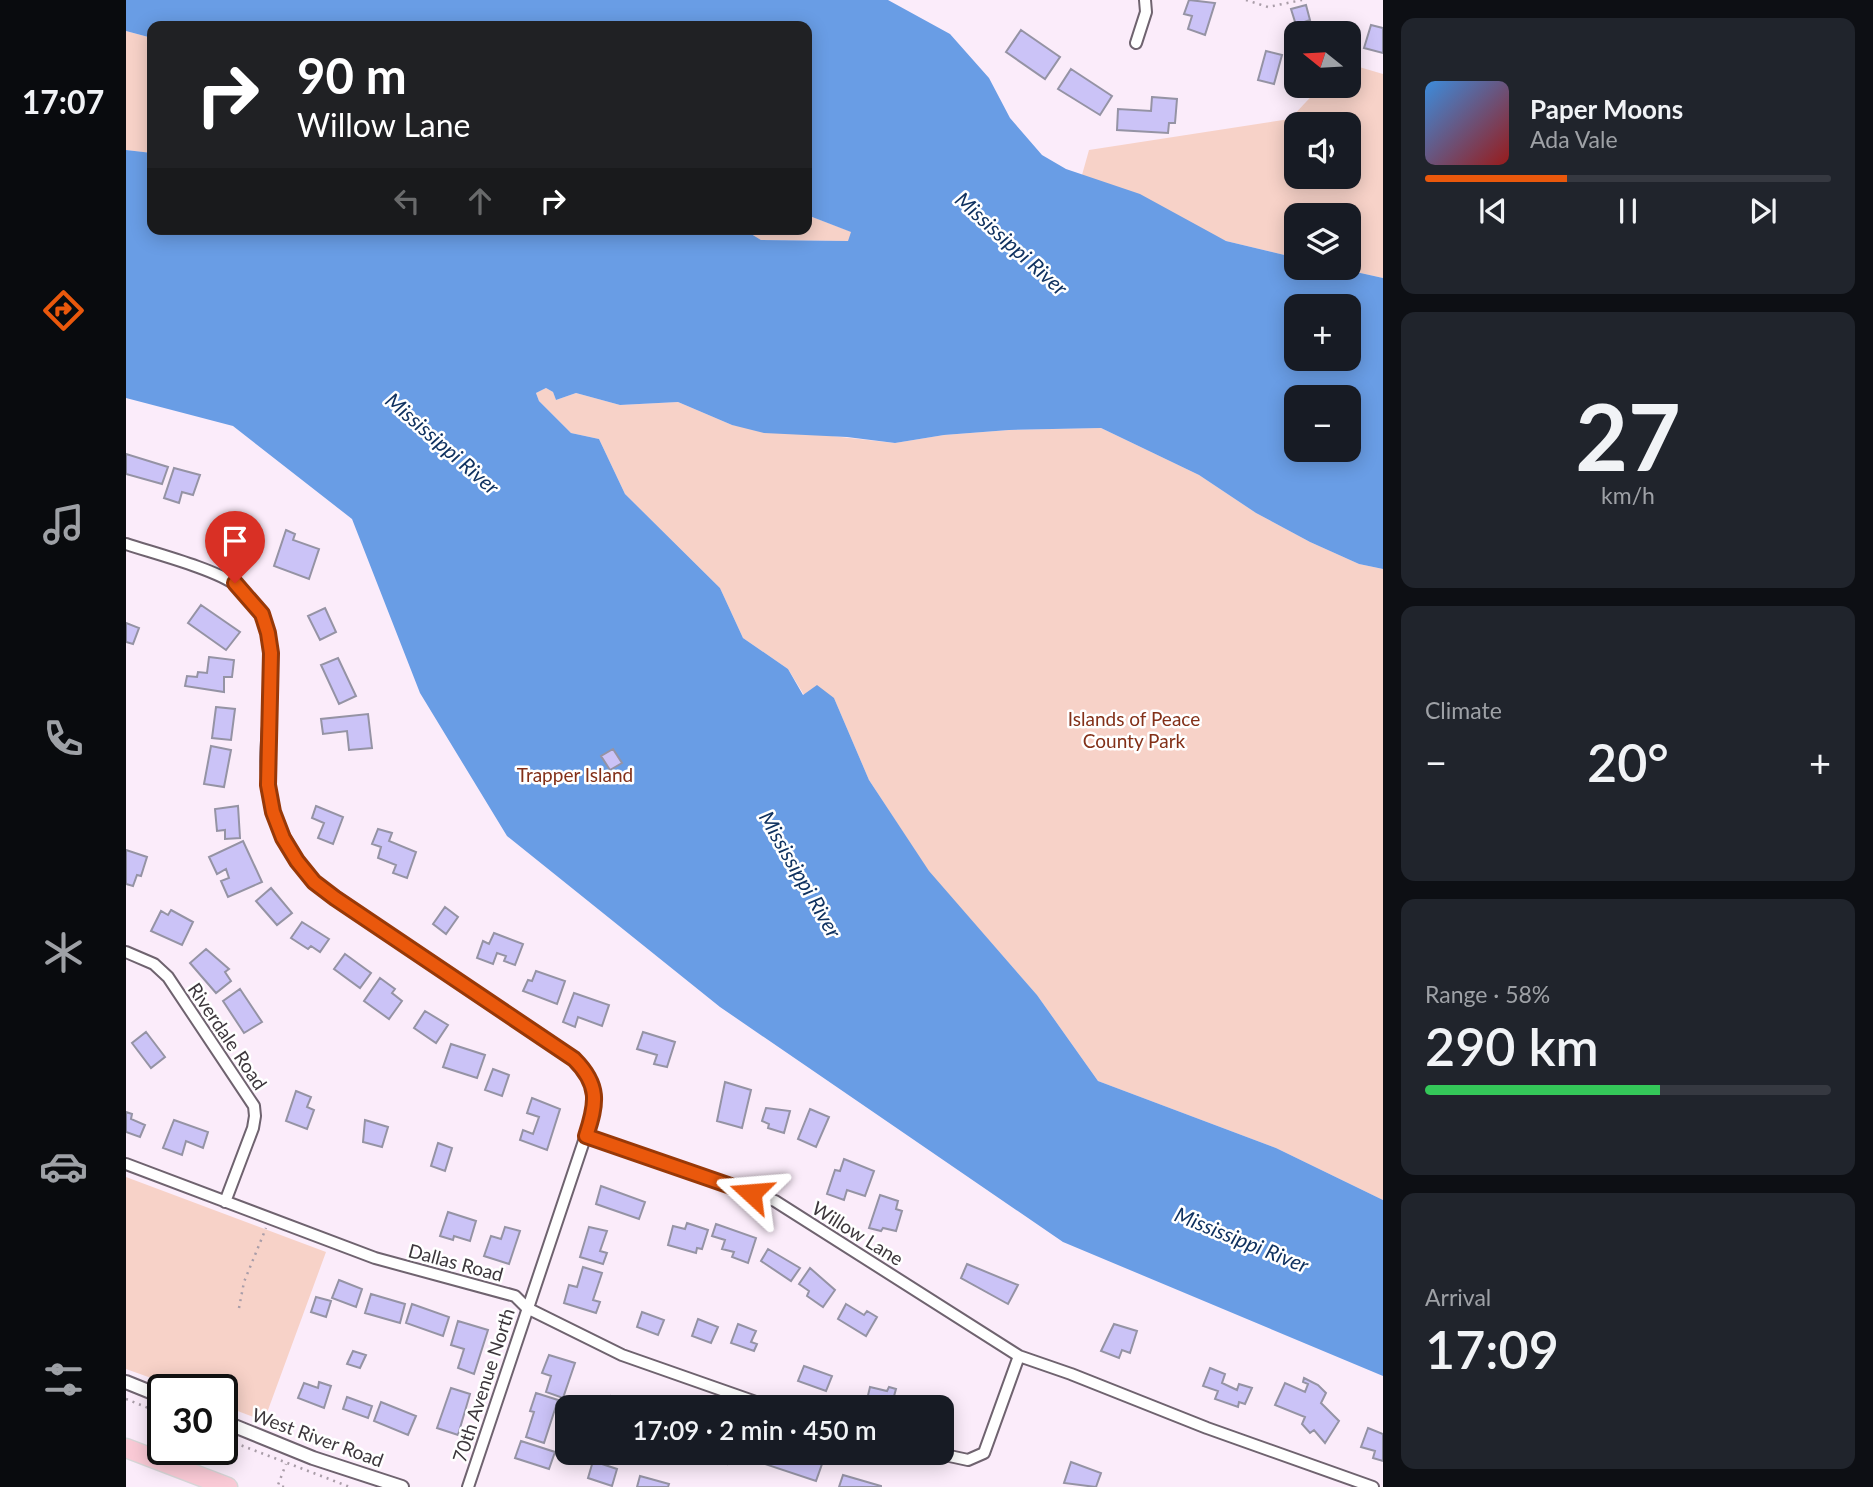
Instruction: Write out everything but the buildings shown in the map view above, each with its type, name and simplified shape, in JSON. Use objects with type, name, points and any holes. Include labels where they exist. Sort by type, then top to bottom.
[{"type":"highway","points":[[126,1448],[228,1487]]},
{"type":"street","points":[[1136,43],[1146,12],[1145,0]]},
{"type":"street","points":[[126,544],[235,583],[250,597],[262,614],[271,653],[268,785],[273,812],[283,838],[297,861],[314,882],[335,898],[574,1059],[586,1070],[593,1084],[593,1114],[586,1136]]},
{"type":"street","name":"Riverdale Road","points":[[126,953],[154,964],[168,977],[254,1106],[256,1116],[253,1128],[225,1202]]},
{"type":"street","name":"70th Avenue North","points":[[468,1487],[586,1136]]},
{"type":"street","name":"Willow Lane","points":[[586,1136],[775,1201],[1019,1356],[1207,1428],[1373,1487]]},
{"type":"street","name":"Dallas Road","points":[[126,1164],[375,1258],[515,1296],[527,1308],[622,1355],[736,1395]]},
{"type":"street","points":[[954,1457],[968,1460],[984,1453],[1019,1356]]},
{"type":"street","points":[[126,1382],[147,1391]]},
{"type":"street","name":"West River Road","points":[[238,1428],[313,1458],[402,1487]]},
{"type":"path","points":[[1246,0],[1268,7],[1302,0]]},
{"type":"path","points":[[239,1308],[244,1282],[270,1219]]},
{"type":"path","points":[[126,1399],[147,1408]]},
{"type":"path","points":[[238,1444],[350,1487]]},
{"type":"path","points":[[284,1487],[278,1485],[286,1464]]},
{"type":"green space","points":[[126,31],[147,37],[147,152],[126,150]]},
{"type":"green space","points":[[1362,68],[1383,74],[1383,278],[1361,273],[1361,203],[1284,203],[1284,255],[1226,241],[1082,175],[1089,150],[1284,120],[1284,189],[1361,189],[1361,112],[1297,112],[1310,98],[1362,98]]},
{"type":"green space","points":[[812,217],[852,232],[849,241],[761,240],[753,235],[812,235]]},
{"type":"green space","name":"Islands of Peace County Park","points":[[546,388],[553,392],[556,400],[576,393],[620,405],[678,402],[732,425],[895,443],[944,435],[1009,430],[1101,428],[1199,475],[1256,513],[1310,542],[1359,564],[1383,569],[1383,1200],[1276,1148],[1098,1081],[1037,995],[929,872],[869,780],[834,698],[804,695],[788,669],[743,638],[720,588],[625,494],[599,439],[571,433],[539,401],[536,393]]},
{"type":"green space","points":[[126,1177],[326,1252],[264,1421],[238,1411],[238,1374],[147,1374],[147,1376],[126,1369]]},
{"type":"water","name":"Mississippi River","points":[[126,0],[888,0],[950,34],[989,78],[1010,118],[1042,155],[1066,169],[1140,194],[1226,241],[1284,255],[1284,280],[1361,280],[1361,273],[1383,278],[1383,569],[1359,564],[1310,542],[1256,513],[1199,475],[1101,428],[1009,430],[944,435],[895,443],[847,437],[764,433],[732,425],[678,402],[620,405],[576,393],[556,400],[553,392],[546,388],[536,393],[539,401],[571,433],[599,439],[625,494],[720,588],[743,638],[788,669],[803,695],[817,685],[834,698],[869,780],[929,871],[1037,995],[1098,1081],[1276,1148],[1383,1200],[1383,1376],[1063,1242],[720,1007],[507,836],[420,693],[352,519],[233,426],[126,398],[126,150],[147,152],[147,235],[753,235],[761,240],[848,241],[851,232],[812,217],[812,21],[147,21],[147,37],[126,31]]},
{"type":"route","points":[[235,583],[250,597],[262,614],[268,633],[271,653],[267,758],[273,812],[283,838],[314,882],[574,1059],[586,1070],[593,1084],[595,1100],[586,1136],[751,1193]]},
{"type":"park label","name":"Trapper Island","points":[[575,774]]}]
